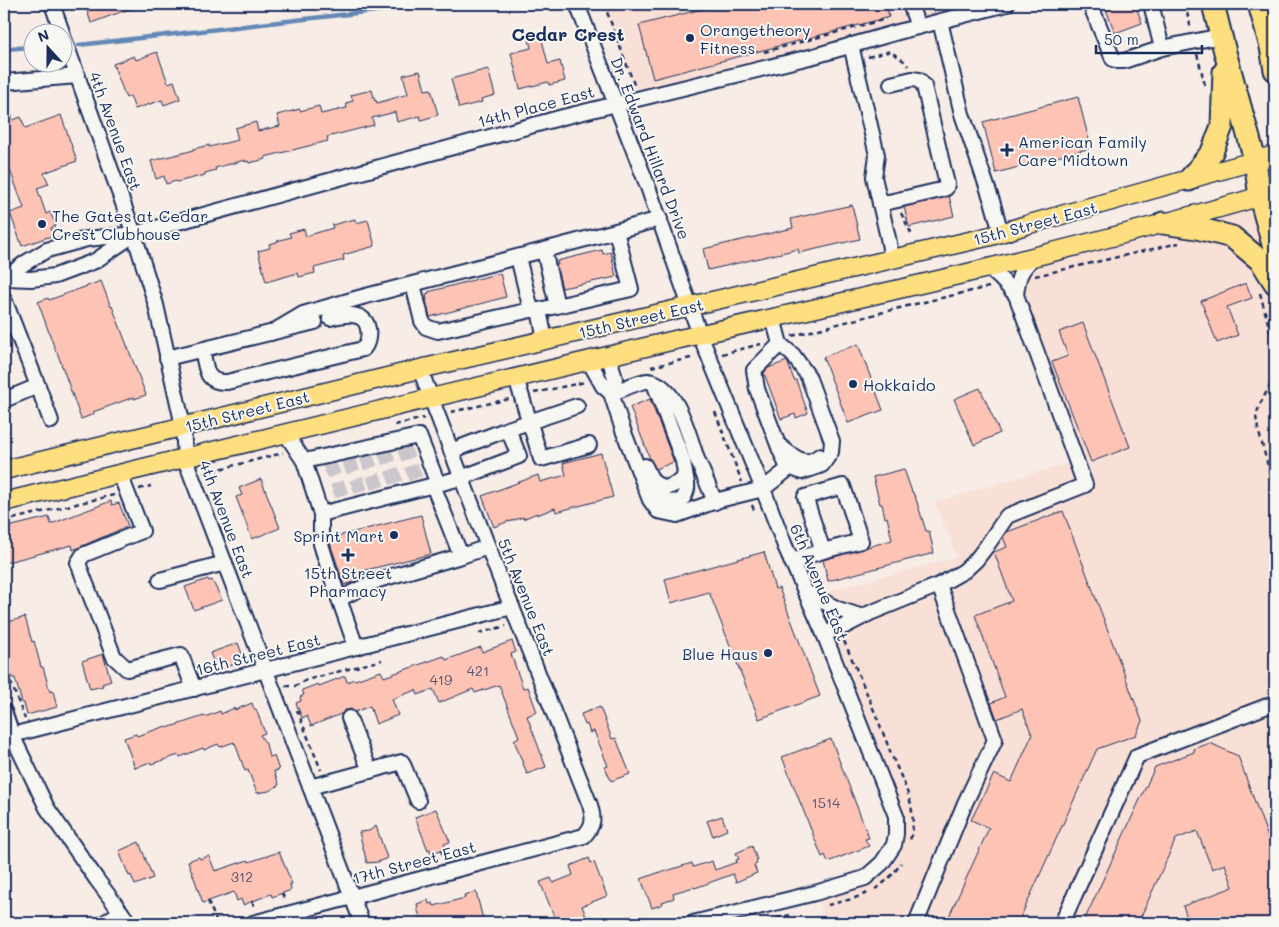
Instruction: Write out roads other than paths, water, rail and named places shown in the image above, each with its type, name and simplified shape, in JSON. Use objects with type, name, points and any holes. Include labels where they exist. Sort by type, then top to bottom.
[{"type":"highway","points":[[1213,4],[1255,160],[1268,195],[1275,252]]},
{"type":"highway","points":[[1258,4],[1273,43],[1275,70]]},
{"type":"highway","points":[[1189,180],[1212,152],[1222,126],[1223,44]]},
{"type":"highway","points":[[1163,223],[1197,228],[1232,237],[1261,261],[1266,285]]},
{"type":"main road","name":"15th Street East","points":[[4,470],[420,369],[1001,233],[1275,155]]},
{"type":"main road","name":"15th Street East","points":[[4,502],[693,336],[990,269],[1268,195]]},
{"type":"street","name":"4th Avenue East","points":[[52,4],[58,22]]},
{"type":"street","name":"Dr. Edward Hillard Drive","points":[[578,4],[691,306],[693,336]]},
{"type":"street","name":"14th Place East","points":[[134,234],[553,119],[616,104],[637,92],[814,56],[1006,4]]},
{"type":"street","points":[[1090,4],[1113,59],[1118,61],[1124,61],[1162,48],[1194,42],[1223,44]]},
{"type":"street","points":[[1151,4],[1162,48]]},
{"type":"street","points":[[912,8],[918,27]]},
{"type":"street","points":[[940,21],[962,114],[1001,233]]},
{"type":"street","points":[[851,45],[877,155],[874,178],[892,259]]},
{"type":"street","name":"4th Avenue East","points":[[72,60],[134,234],[156,305],[182,426],[185,459],[362,923]]},
{"type":"street","points":[[4,82],[78,76]]},
{"type":"street","points":[[880,204],[946,188],[924,86],[920,80],[912,78],[890,84]]},
{"type":"street","points":[[271,333],[304,314],[660,219]]},
{"type":"street","points":[[413,284],[422,320],[426,327],[438,331],[631,289],[616,231]]},
{"type":"street","points":[[4,278],[31,280],[55,276],[95,261],[134,234]]},
{"type":"street","points":[[4,278],[47,250],[87,239],[134,234]]},
{"type":"street","points":[[544,250],[557,306]]},
{"type":"street","points":[[518,257],[545,340]]},
{"type":"street","points":[[1011,282],[1034,257]]},
{"type":"street","points":[[824,634],[939,585],[964,571],[976,560],[1007,516],[1084,485],[1011,282],[1000,278],[990,269]]},
{"type":"street","points":[[4,299],[51,421]]},
{"type":"street","points":[[202,350],[208,376],[218,383],[363,349],[367,345],[369,338],[364,320],[358,316],[344,315],[330,318]]},
{"type":"street","points":[[773,318],[778,341],[793,355],[808,376],[832,441],[831,452],[822,465],[802,472],[788,466],[757,390],[754,370],[778,341]]},
{"type":"street","points":[[168,358],[315,322]]},
{"type":"street","name":"6th Avenue East","points":[[693,336],[710,357],[791,561],[856,712],[896,816],[894,845],[882,863],[865,878],[809,895],[693,923]]},
{"type":"street","points":[[609,356],[615,379],[611,393]]},
{"type":"street","points":[[590,361],[603,386],[611,393],[650,500],[658,511],[677,515],[763,489],[791,467]]},
{"type":"street","points":[[778,444],[804,462],[816,460],[822,454],[824,436],[801,376],[800,365]]},
{"type":"street","name":"5th Avenue East","points":[[420,369],[590,805],[593,818],[590,829],[584,836]]},
{"type":"street","points":[[516,378],[541,459],[589,444]]},
{"type":"street","points":[[611,393],[647,381],[658,384],[669,393],[682,416],[715,502]]},
{"type":"street","points":[[629,444],[640,455],[652,482],[664,489],[682,481],[685,473],[683,461],[654,383]]},
{"type":"street","points":[[4,400],[38,386]]},
{"type":"street","points":[[451,451],[529,421],[577,406]]},
{"type":"street","points":[[321,514],[345,502],[380,493],[461,478],[519,456],[508,429]]},
{"type":"street","points":[[286,434],[304,461],[321,514],[321,544],[356,647]]},
{"type":"street","points":[[304,461],[328,460],[402,443],[420,436],[427,484],[461,556]]},
{"type":"street","points":[[120,474],[142,531],[83,554],[78,563],[114,657],[127,669],[181,655],[194,689]]},
{"type":"street","points":[[791,561],[861,541],[843,486],[805,497],[823,551]]},
{"type":"street","points":[[339,600],[378,580],[488,547]]},
{"type":"street","points":[[160,580],[225,563]]},
{"type":"street","points":[[916,923],[965,803],[995,740],[939,585]]},
{"type":"street","points":[[805,592],[838,609],[862,617]]},
{"type":"street","name":"16th Street East","points":[[12,736],[512,607]]},
{"type":"street","points":[[1062,923],[1137,756],[1275,703]]},
{"type":"street","points":[[4,711],[12,736],[47,808],[129,923]]},
{"type":"street","points":[[349,718],[370,771]]},
{"type":"street","points":[[310,787],[402,762],[418,801]]},
{"type":"street","name":"17th Street East","points":[[254,917],[352,897],[584,836]]},
{"type":"street","points":[[104,923],[121,912]]},
{"type":"waterway","points":[[79,45],[436,4]]},
{"type":"waterway","points":[[4,49],[22,48]]},
{"type":"tunnel","points":[[403,446],[416,479]]},
{"type":"tunnel","points":[[384,450],[397,484]]},
{"type":"tunnel","points":[[366,455],[378,489]]},
{"type":"tunnel","points":[[348,459],[362,493]]},
{"type":"tunnel","points":[[329,463],[343,498]]},
{"type":"place","name":"Orangetheory Fitness","points":[[690,38]]},
{"type":"place","name":"American Family Care Midtown","points":[[1007,150]]},
{"type":"place","name":"The Gates at Cedar Crest Clubhouse","points":[[42,224]]},
{"type":"place","name":"Hokkaido","points":[[853,384]]},
{"type":"place","name":"Sprint Mart","points":[[394,535]]},
{"type":"place","name":"15th Street Pharmacy","points":[[348,555]]},
{"type":"place","name":"Blue Haus","points":[[768,653]]},
{"type":"district","name":"Cedar Crest","points":[[568,34]]}]
